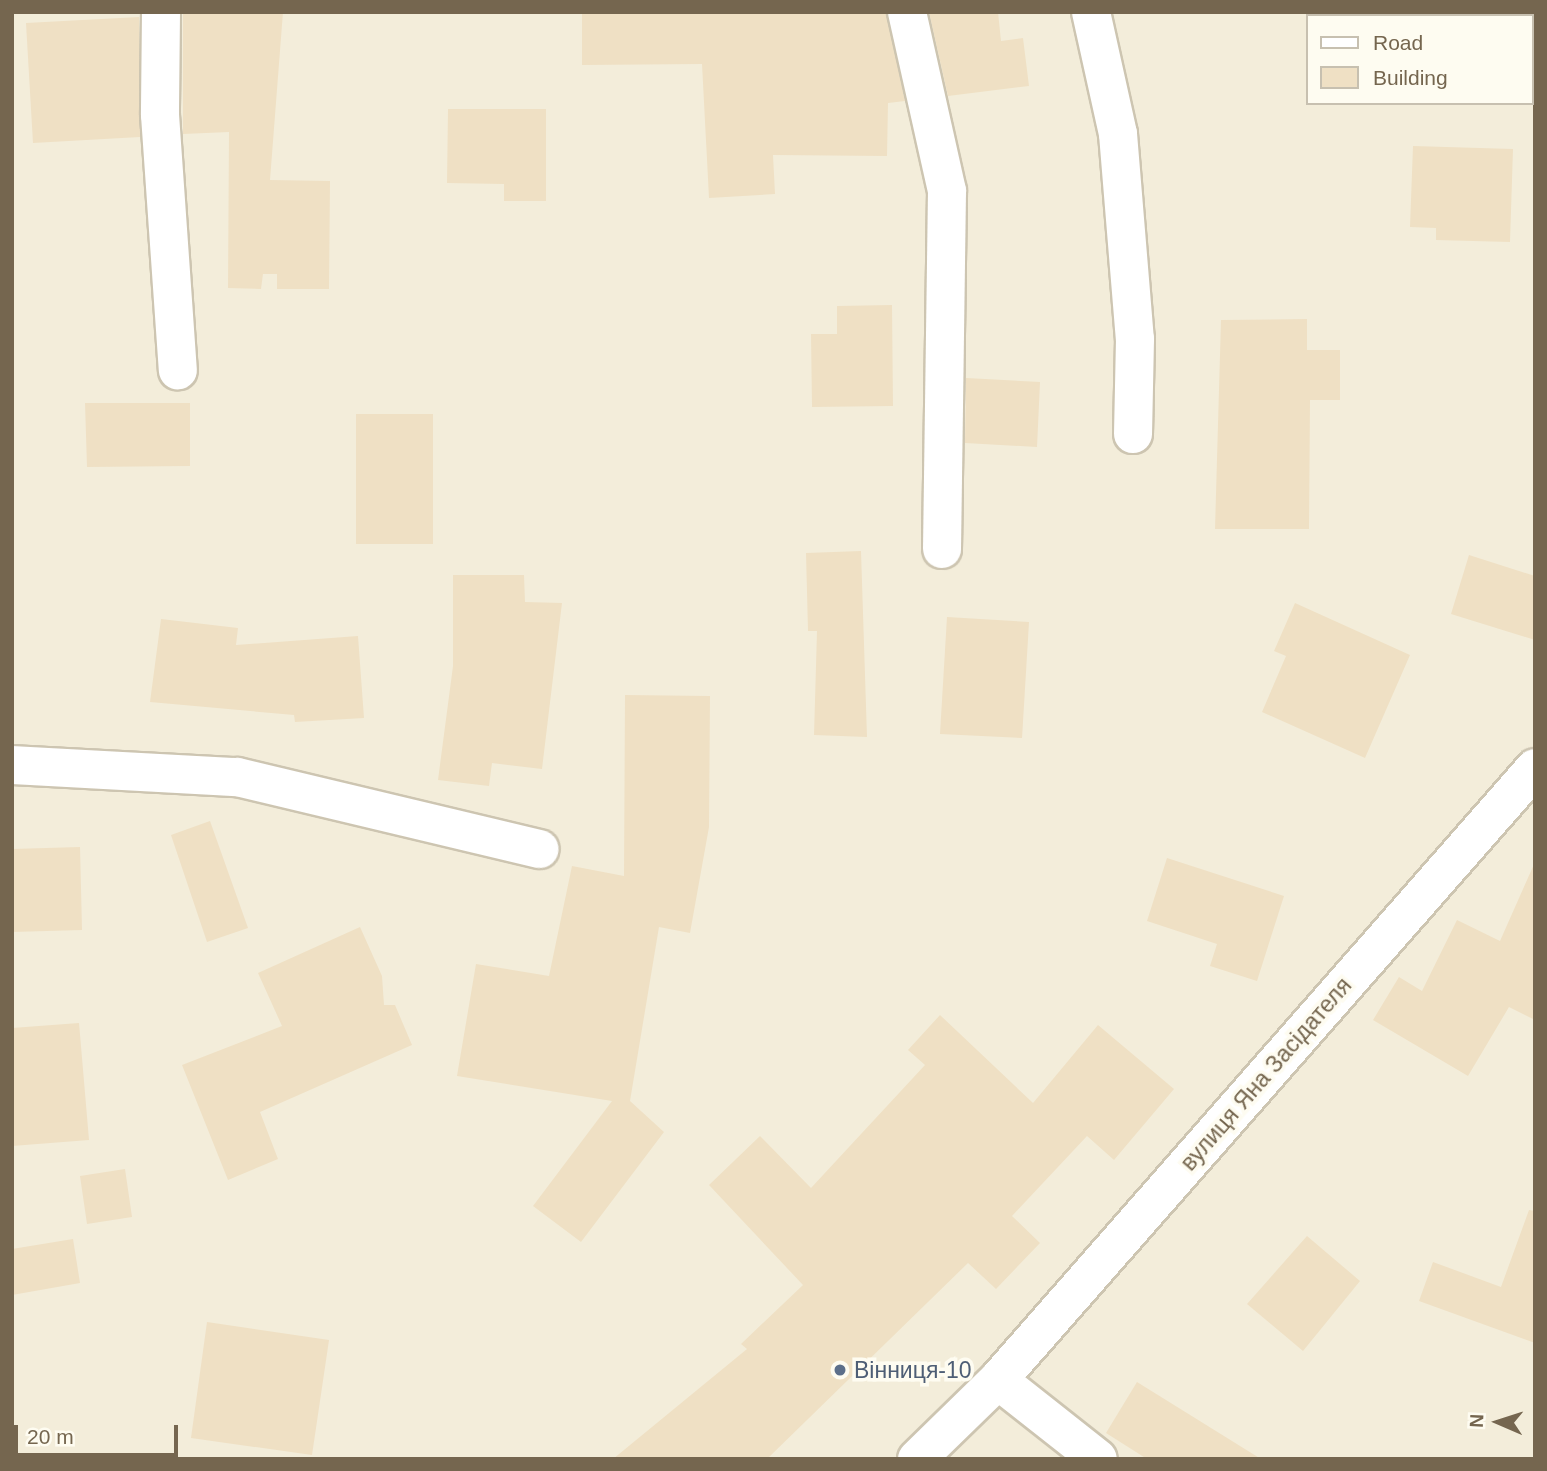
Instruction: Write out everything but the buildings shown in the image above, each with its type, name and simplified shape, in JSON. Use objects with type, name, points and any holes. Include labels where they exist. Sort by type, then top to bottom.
[{"type":"street","points":[[160,12],[160,115],[178,370]]},
{"type":"street","points":[[907,12],[947,191],[942,549]]},
{"type":"street","points":[[1091,12],[1118,134],[1135,339],[1133,434]]},
{"type":"street","points":[[12,765],[237,777],[540,849]]},
{"type":"street","name":"вулиця Яна Засідателя","points":[[917,1459],[998,1380],[1535,768]]},
{"type":"street","points":[[998,1380],[1098,1459]]},
{"type":"shaded area","points":[[12,12],[1535,12],[1535,1459],[12,1459]]},
{"type":"place","name":"Вінниця-10","points":[[840,1370]]}]
